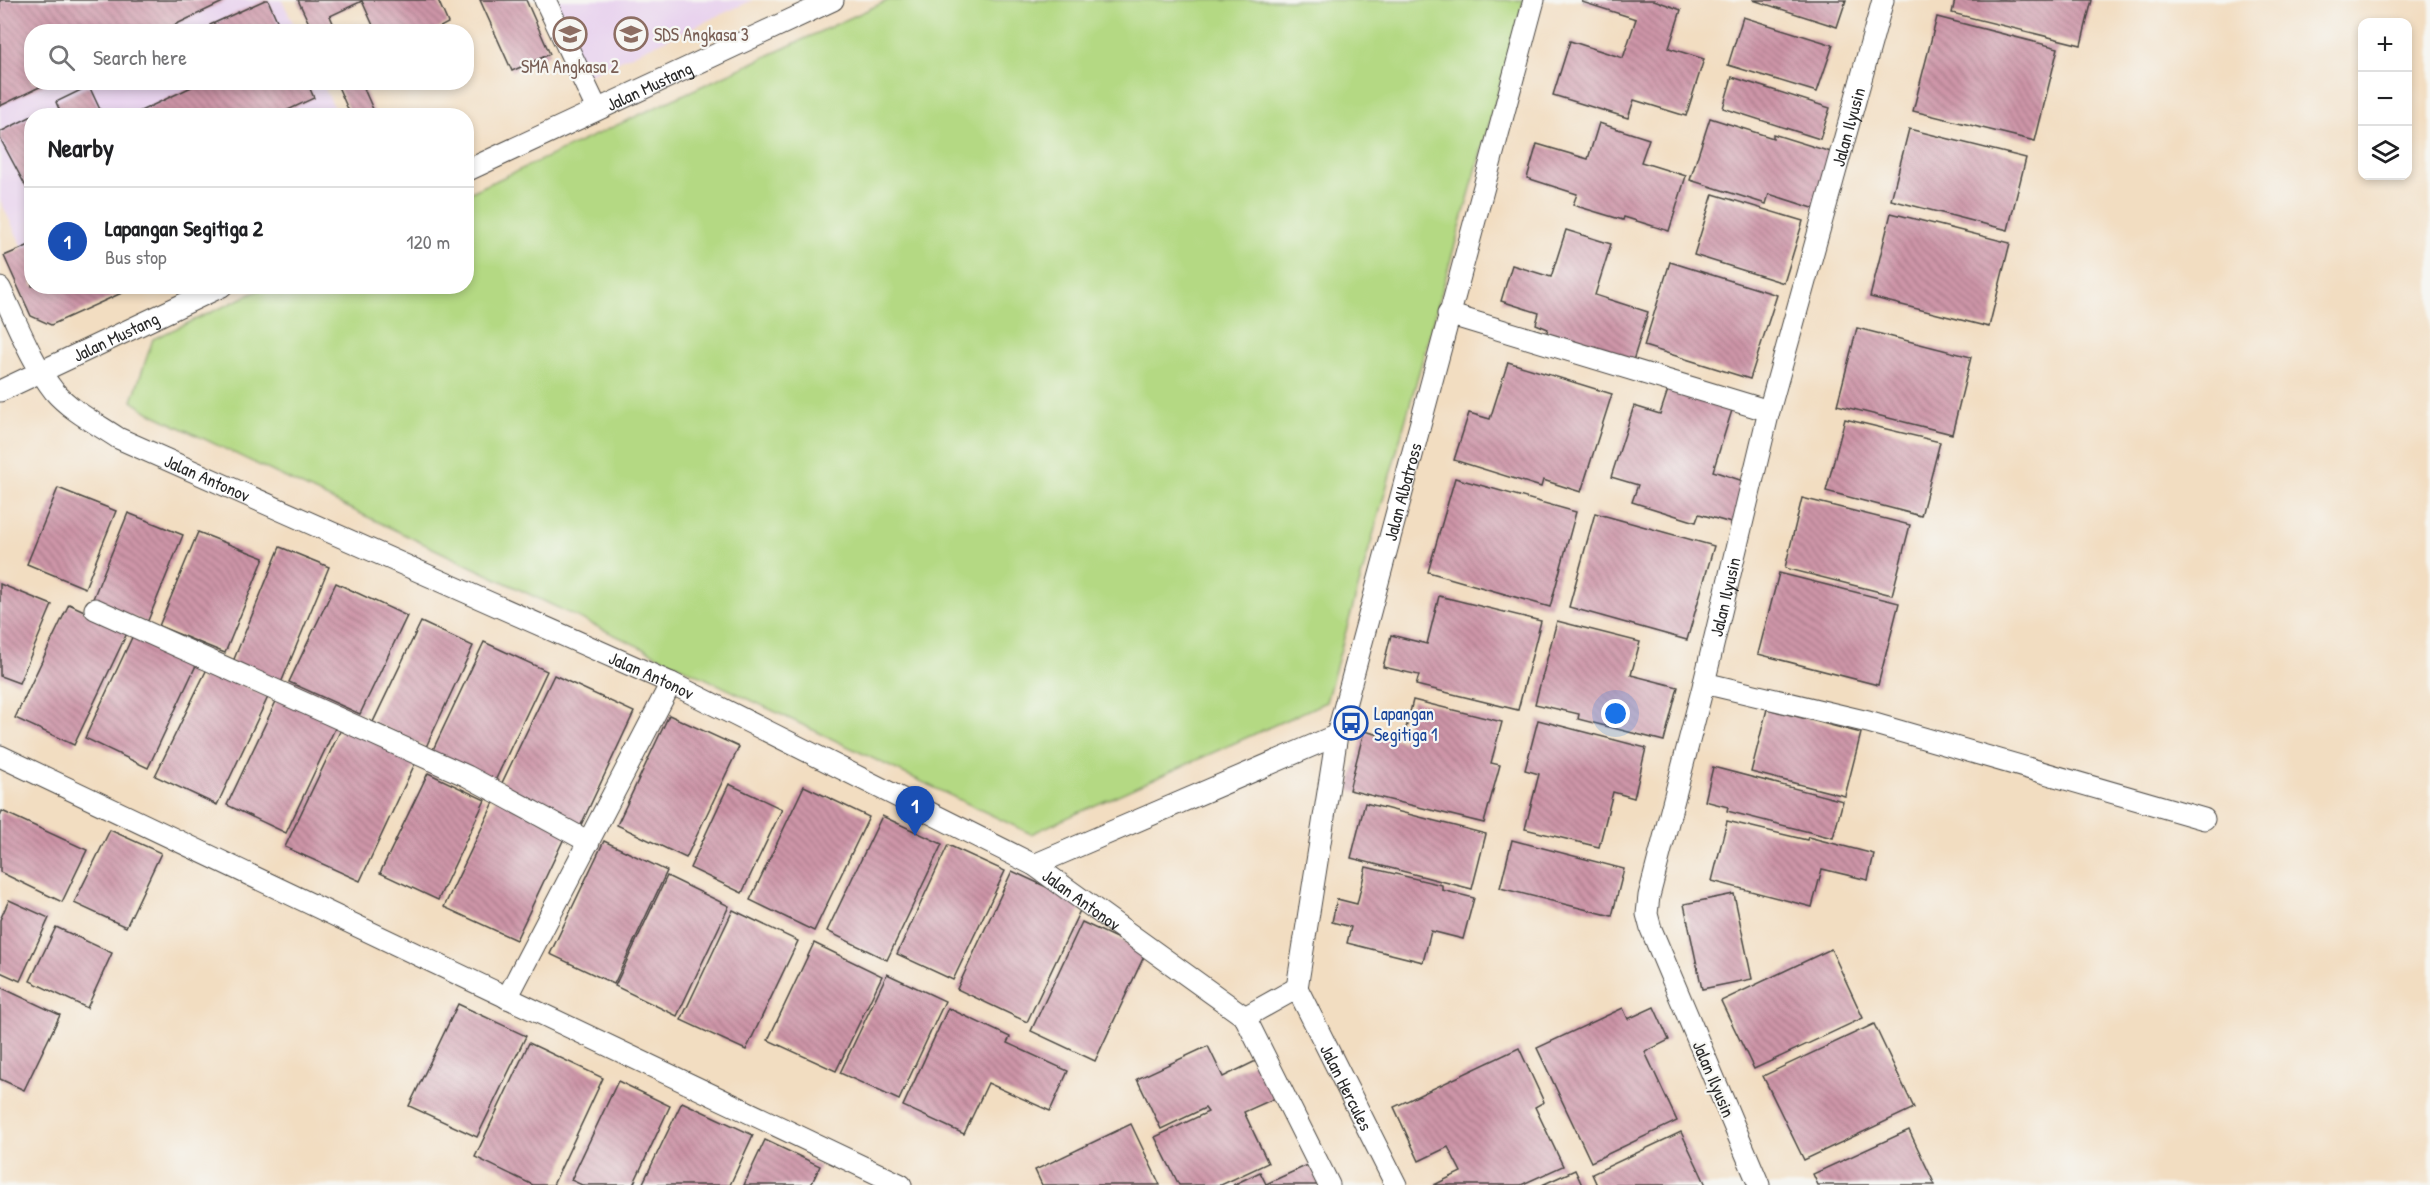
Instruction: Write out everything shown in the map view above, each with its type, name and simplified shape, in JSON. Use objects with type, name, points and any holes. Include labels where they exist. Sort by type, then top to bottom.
[{"type":"lane","points":[[545,0],[597,109]]},
{"type":"lane","name":"Jalan Mustang","points":[[474,167],[833,0]]},
{"type":"lane","name":"Jalan Albatross","points":[[1298,988],[1337,735],[1534,0]]},
{"type":"lane","name":"Jalan Ilyusin","points":[[1759,1185],[1647,914],[1649,896],[1704,683],[1769,411],[1882,0]]},
{"type":"lane","name":"Jalan Antonov","points":[[0,288],[41,372],[55,393],[85,417],[118,438],[671,683],[1034,865],[1245,1017]]},
{"type":"lane","name":"Jalan Mustang","points":[[0,391],[205,294]]},
{"type":"lane","points":[[1448,314],[1769,411]]},
{"type":"lane","points":[[95,609],[457,771],[589,842]]},
{"type":"lane","points":[[507,998],[671,683]]},
{"type":"lane","points":[[1704,683],[1868,722],[2204,819]]},
{"type":"lane","points":[[1034,865],[1337,735]]},
{"type":"lane","points":[[0,756],[901,1185]]},
{"type":"lane","points":[[1298,988],[1245,1017],[1329,1185]]},
{"type":"lane","name":"Jalan Hercules","points":[[1298,988],[1396,1185]]},
{"type":"shaded area","points":[[0,0],[282,0],[294,24],[24,24],[24,90],[326,90],[334,108],[24,108],[24,250],[0,200]]},
{"type":"shaded area","name":"SDS Angkasa 3","points":[[540,0],[753,0],[579,79]]},
{"type":"green space","points":[[889,0],[1524,0],[1326,702],[1031,834],[150,413],[132,401],[153,339],[251,294],[474,294],[474,191]]},
{"type":"building","points":[[0,0],[227,0],[177,24],[24,24],[24,90],[33,90],[0,106]]},
{"type":"building","points":[[268,0],[278,24],[212,24]]},
{"type":"building","points":[[298,0],[438,0],[448,23],[372,24],[362,1],[330,16],[334,24],[309,24]]},
{"type":"building","points":[[480,0],[526,0],[550,54],[512,71]]},
{"type":"building","points":[[1582,0],[1654,0],[1681,10],[1669,48],[1704,59],[1686,116],[1634,100],[1628,118],[1553,95],[1570,41],[1623,58],[1636,19],[1582,2]]},
{"type":"building","points":[[1753,0],[1846,0],[1837,27]]},
{"type":"building","points":[[1955,0],[2092,0],[2081,45],[1952,13]]},
{"type":"building","points":[[1743,17],[1833,45],[1817,92],[1728,65]]},
{"type":"building","points":[[1937,17],[2058,48],[2035,141],[1913,111]]},
{"type":"building","points":[[1732,77],[1830,108],[1820,139],[1723,108]]},
{"type":"building","points":[[81,90],[91,90],[99,108],[59,108],[56,102]]},
{"type":"building","points":[[185,90],[310,90],[314,98],[292,108],[147,108]]},
{"type":"building","points":[[340,90],[365,90],[372,108],[347,108]]},
{"type":"building","points":[[1710,118],[1773,138],[1773,134],[1834,153],[1816,209],[1769,194],[1766,204],[1690,180]]},
{"type":"building","points":[[24,120],[24,183],[0,138],[0,132]]},
{"type":"building","points":[[1599,123],[1649,139],[1641,162],[1686,176],[1669,231],[1573,205],[1577,194],[1527,178],[1537,144],[1588,159]]},
{"type":"building","points":[[1909,129],[2026,158],[2008,230],[1891,200]]},
{"type":"building","points":[[1713,194],[1803,221],[1784,283],[1694,255]]},
{"type":"building","points":[[1891,213],[2010,243],[1989,327],[1870,297]]},
{"type":"building","points":[[1566,230],[1611,244],[1595,295],[1648,312],[1632,364],[1545,337],[1548,329],[1536,324],[1539,313],[1501,301],[1512,265],[1551,277]]},
{"type":"building","points":[[24,247],[24,294],[119,294],[51,325],[31,316],[4,256]]},
{"type":"building","points":[[1670,262],[1777,295],[1750,379],[1644,346]]},
{"type":"building","points":[[1857,328],[1971,357],[1952,434],[1837,405]]},
{"type":"building","points":[[1508,362],[1612,394],[1581,492],[1543,480],[1541,487],[1454,460],[1469,413],[1490,419]]},
{"type":"building","points":[[1669,387],[1733,407],[1713,471],[1749,483],[1735,524],[1699,514],[1696,522],[1632,502],[1638,485],[1611,477],[1634,406],[1660,414]]},
{"type":"building","points":[[1845,419],[1940,442],[1921,516],[1826,491]]},
{"type":"building","points":[[1455,478],[1576,512],[1550,607],[1428,572]]},
{"type":"building","points":[[58,488],[116,511],[85,588],[27,564]]},
{"type":"building","points":[[1802,498],[1910,525],[1892,595],[1785,568]]},
{"type":"building","points":[[128,513],[183,535],[147,623],[92,601]]},
{"type":"building","points":[[1595,513],[1714,546],[1687,640],[1569,607]]},
{"type":"building","points":[[198,532],[264,558],[225,653],[159,626]]},
{"type":"building","points":[[280,547],[329,567],[281,683],[232,664]]},
{"type":"building","points":[[1779,573],[1899,603],[1878,685],[1758,654]]},
{"type":"building","points":[[336,583],[407,616],[360,714],[289,682]]},
{"type":"building","points":[[0,584],[52,605],[19,683],[0,676]]},
{"type":"building","points":[[1439,596],[1541,621],[1518,710],[1416,685],[1419,675],[1383,667],[1391,635],[1427,644]]},
{"type":"building","points":[[69,604],[128,631],[74,745],[15,718]]},
{"type":"building","points":[[1557,621],[1640,642],[1631,675],[1678,687],[1664,741],[1578,719],[1579,714],[1535,704]]},
{"type":"building","points":[[421,622],[473,646],[426,747],[373,722]]},
{"type":"building","points":[[135,631],[198,661],[148,768],[85,738]]},
{"type":"building","points":[[484,642],[547,671],[494,783],[431,754]]},
{"type":"building","points":[[207,669],[268,697],[217,805],[155,776]]},
{"type":"building","points":[[554,675],[634,712],[580,827],[499,789]]},
{"type":"building","points":[[279,695],[338,722],[286,833],[227,805]]},
{"type":"building","points":[[1413,700],[1502,722],[1491,763],[1500,765],[1484,823],[1349,790],[1364,731],[1403,741]]},
{"type":"building","points":[[1767,709],[1861,733],[1845,796],[1751,772]]},
{"type":"building","points":[[669,715],[739,747],[686,858],[617,825]]},
{"type":"building","points":[[1538,720],[1646,748],[1634,798],[1613,792],[1599,847],[1525,829],[1539,774],[1525,770]]},
{"type":"building","points":[[344,723],[418,757],[360,881],[285,847]]},
{"type":"building","points":[[1713,767],[1843,801],[1833,838],[1727,811],[1728,807],[1705,801]]},
{"type":"building","points":[[428,773],[485,800],[438,900],[380,873]]},
{"type":"building","points":[[729,784],[782,809],[742,893],[690,868]]},
{"type":"building","points":[[804,786],[869,817],[814,931],[750,900]]},
{"type":"building","points":[[496,798],[567,832],[516,940],[444,907]]},
{"type":"building","points":[[1365,803],[1486,834],[1472,889],[1351,858]]},
{"type":"building","points":[[2,811],[87,850],[62,902],[0,872],[0,816]]},
{"type":"building","points":[[882,816],[942,844],[887,960],[827,931]]},
{"type":"building","points":[[1727,821],[1807,840],[1808,837],[1874,854],[1868,880],[1822,869],[1812,907],[1712,881]]},
{"type":"building","points":[[110,830],[161,853],[126,927],[74,903]]},
{"type":"building","points":[[1512,840],[1624,869],[1612,916],[1500,888]]},
{"type":"building","points":[[604,841],[667,871],[614,984],[550,954]]},
{"type":"building","points":[[948,845],[1005,871],[953,980],[897,954]]},
{"type":"building","points":[[1366,867],[1442,885],[1442,890],[1474,898],[1463,939],[1431,931],[1423,962],[1347,943],[1351,927],[1332,922],[1337,899],[1357,904]]},
{"type":"building","points":[[1012,871],[1083,904],[1027,1022],[957,989]]},
{"type":"building","points":[[667,876],[729,906],[677,1016],[615,986]]},
{"type":"building","points":[[1734,894],[1752,979],[1702,989],[1684,904]]},
{"type":"building","points":[[9,900],[49,918],[20,981],[0,972],[0,920]]},
{"type":"building","points":[[733,910],[798,941],[746,1050],[681,1020]]},
{"type":"building","points":[[1082,922],[1146,952],[1095,1061],[1031,1031]]},
{"type":"building","points":[[56,927],[112,953],[87,1008],[30,981]]},
{"type":"building","points":[[814,943],[882,976],[836,1071],[768,1040]]},
{"type":"building","points":[[1831,949],[1863,1018],[1754,1069],[1721,1001]]},
{"type":"building","points":[[887,974],[945,1001],[899,1100],[840,1073]]},
{"type":"building","points":[[0,987],[60,1015],[24,1090],[0,1079]]},
{"type":"building","points":[[458,1004],[526,1036],[477,1137],[409,1106]]},
{"type":"building","points":[[1654,1007],[1669,1040],[1645,1052],[1677,1121],[1591,1162],[1537,1048],[1623,1008],[1628,1019]]},
{"type":"building","points":[[948,1008],[1010,1037],[1007,1043],[1068,1071],[1050,1111],[988,1083],[964,1134],[903,1106]]},
{"type":"building","points":[[1874,1024],[1914,1108],[1804,1160],[1763,1076]]},
{"type":"building","points":[[529,1043],[603,1078],[553,1185],[533,1185],[475,1157]]},
{"type":"building","points":[[1208,1046],[1223,1077],[1262,1058],[1280,1096],[1244,1112],[1268,1163],[1221,1185],[1179,1185],[1155,1137],[1208,1112],[1205,1108],[1161,1129],[1137,1079]]},
{"type":"building","points":[[1519,1048],[1544,1102],[1535,1107],[1563,1166],[1521,1185],[1434,1185],[1461,1172],[1448,1147],[1419,1161],[1394,1107]]},
{"type":"building","points":[[618,1081],[670,1106],[633,1185],[582,1185],[571,1180]]},
{"type":"building","points":[[682,1102],[753,1135],[730,1185],[642,1185]]},
{"type":"building","points":[[1131,1124],[1160,1185],[1042,1185],[1035,1170]]},
{"type":"building","points":[[1909,1130],[1935,1185],[1818,1185],[1813,1174]]},
{"type":"building","points":[[1681,1132],[1706,1185],[1597,1185],[1592,1174]]},
{"type":"building","points":[[765,1140],[820,1166],[811,1185],[744,1185]]},
{"type":"building","points":[[1310,1164],[1321,1185],[1233,1185],[1260,1172],[1266,1184]]},
{"type":"building","points":[[1575,1170],[1582,1185],[1542,1185]]},
{"type":"place","name":"SMA Angkasa 2","points":[[570,34]]},
{"type":"place","name":"SDS Angkasa 3","points":[[631,34]]},
{"type":"place","name":"Lapangan Segitiga 1","points":[[1351,723]]},
{"type":"place","name":"Lapangan Segitiga 2","points":[[915,836]]}]
